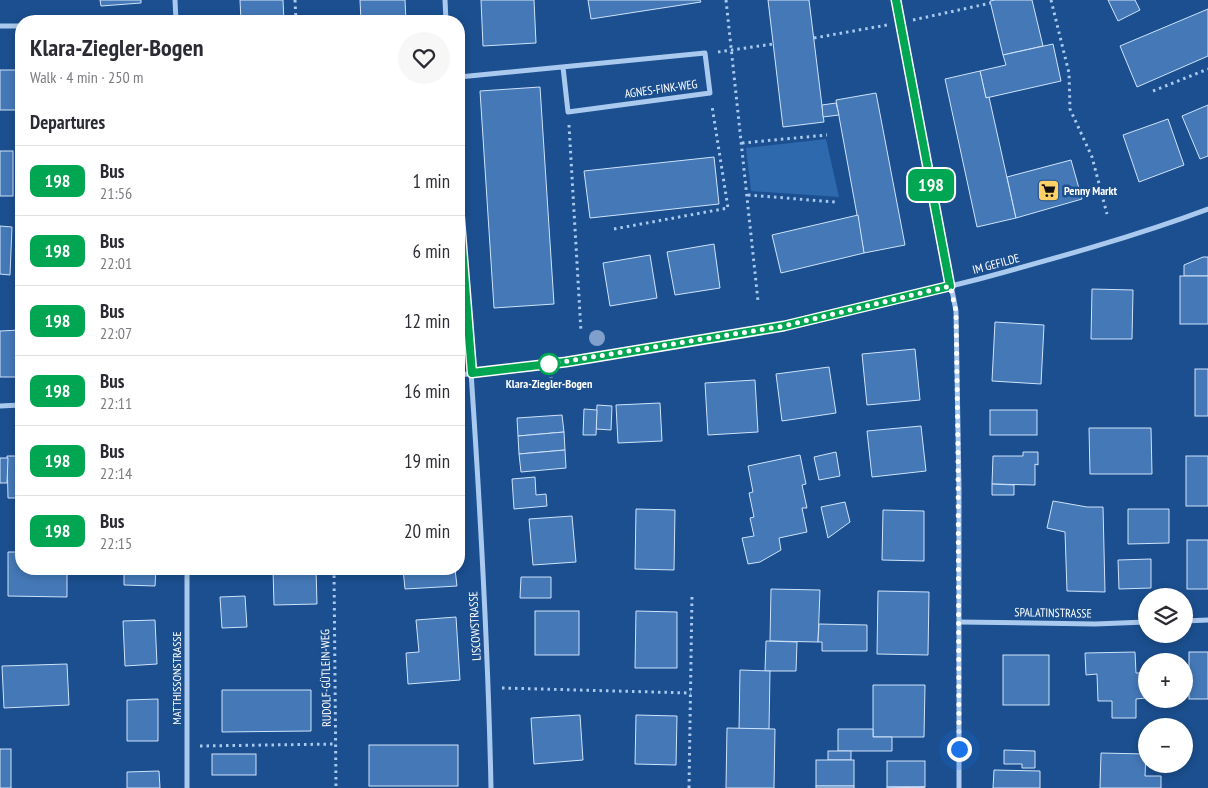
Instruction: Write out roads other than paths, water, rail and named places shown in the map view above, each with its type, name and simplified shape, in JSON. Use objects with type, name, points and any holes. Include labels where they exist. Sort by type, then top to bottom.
[{"type":"street","points":[[175,0],[176,15]]},
{"type":"street","points":[[445,0],[446,15]]},
{"type":"street","points":[[896,0],[956,311],[959,788]]},
{"type":"street","points":[[0,26],[15,26]]},
{"type":"street","name":"AGNES-FINK-WEG","points":[[705,53],[710,93],[568,112],[563,67],[705,53]]},
{"type":"street","points":[[465,77],[563,67]]},
{"type":"street","name":"IM GEFILDE","points":[[465,374],[558,363],[784,326],[1076,253],[1208,209]]},
{"type":"street","points":[[465,284],[472,373]]},
{"type":"street","name":"LISCOWSTRASSE","points":[[472,373],[489,687],[491,788]]},
{"type":"street","points":[[0,406],[15,405]]},
{"type":"street","name":"MATTHISSONSTRASSE","points":[[187,575],[187,788]]},
{"type":"street","points":[[1193,621],[1208,620]]},
{"type":"street","name":"SPALATINSTRASSE","points":[[959,622],[1095,624],[1138,622]]},
{"type":"place","name":"Penny Markt","points":[[1048,191]]},
{"type":"place","name":"Klara-Ziegler-Bogen","points":[[549,364]]}]
